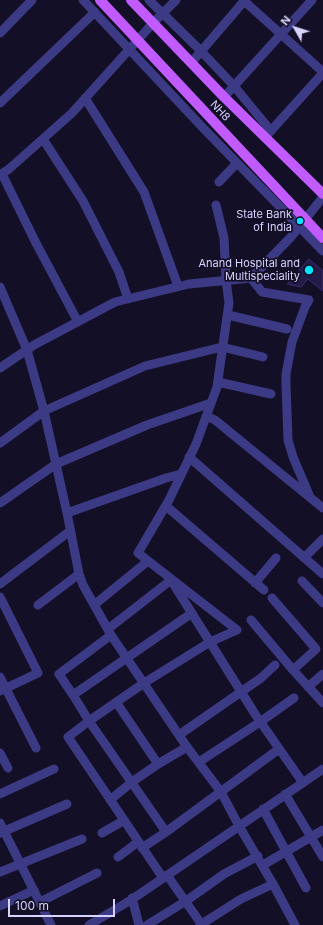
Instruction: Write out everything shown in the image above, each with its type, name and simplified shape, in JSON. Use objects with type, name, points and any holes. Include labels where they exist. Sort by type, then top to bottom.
[{"type":"main road","name":"NH8","points":[[100,0],[302,223],[323,238]]},
{"type":"main road","name":"NH8","points":[[132,0],[224,97],[268,134],[323,195]]},
{"type":"street","points":[[0,33],[32,0]]},
{"type":"street","points":[[83,0],[237,163],[302,223],[323,252]]},
{"type":"street","points":[[149,0],[201,51],[234,86],[268,134],[323,72],[244,0],[201,51],[191,63]]},
{"type":"street","points":[[78,322],[1,174],[9,169],[72,112],[137,40],[176,0]]},
{"type":"street","points":[[224,97],[312,0]]},
{"type":"street","points":[[0,103],[95,12]]},
{"type":"street","points":[[85,98],[144,192],[178,286]]},
{"type":"street","points":[[43,139],[83,201],[119,272],[128,299]]},
{"type":"street","points":[[219,182],[237,163]]},
{"type":"street","points":[[0,368],[27,350],[115,302],[189,284],[251,278],[291,237],[323,195]]},
{"type":"street","points":[[216,205],[224,238],[226,280],[229,303],[218,382],[189,457],[166,506],[138,553],[237,630],[210,642],[144,683],[68,737],[123,821],[140,845],[186,901],[201,925],[241,899],[273,884]]},
{"type":"street","points":[[251,278],[262,292],[309,300],[292,342],[286,374],[286,385],[288,440],[293,457],[310,497]]},
{"type":"street","points":[[0,287],[3,302],[27,350],[44,411],[79,574],[83,585],[127,658],[187,747],[221,792],[239,826],[258,856],[295,925]]},
{"type":"street","points":[[228,315],[287,329]]},
{"type":"street","points":[[0,444],[44,411],[145,366],[222,347],[263,357]]},
{"type":"street","points":[[218,382],[271,394]]},
{"type":"street","points":[[0,503],[56,464],[147,425],[211,403]]},
{"type":"street","points":[[206,416],[215,420],[323,508]]},
{"type":"street","points":[[189,457],[323,574]]},
{"type":"street","points":[[67,513],[181,474]]},
{"type":"street","points":[[166,506],[264,590]]},
{"type":"street","points":[[0,584],[70,531]]},
{"type":"street","points":[[304,558],[323,539]]},
{"type":"street","points":[[255,583],[276,558]]},
{"type":"street","points":[[94,605],[148,562]]},
{"type":"street","points":[[38,604],[79,574]]},
{"type":"street","points":[[171,580],[260,722],[302,783]]},
{"type":"street","points":[[166,832],[89,721],[59,674],[171,580]]},
{"type":"street","points":[[302,581],[323,603]]},
{"type":"street","points":[[0,598],[38,673],[3,689]]},
{"type":"street","points":[[272,598],[320,645],[293,670]]},
{"type":"street","points":[[73,695],[192,613]]},
{"type":"street","points":[[251,620],[323,703]]},
{"type":"street","points":[[179,735],[261,678],[275,665]]},
{"type":"street","points":[[308,687],[323,674]]},
{"type":"street","points":[[0,677],[3,689],[36,748]]},
{"type":"street","points":[[199,762],[294,698]]},
{"type":"street","points":[[116,702],[158,764]]},
{"type":"street","points":[[110,800],[158,764],[187,747]]},
{"type":"street","points":[[118,857],[166,832],[279,749]]},
{"type":"street","points":[[0,753],[8,768]]},
{"type":"street","points":[[0,794],[54,769]]},
{"type":"street","points":[[90,925],[323,770]]},
{"type":"street","points":[[285,794],[323,857]]},
{"type":"street","points":[[48,924],[40,902],[1,829],[68,804]]},
{"type":"street","points":[[263,809],[306,888]]},
{"type":"street","points":[[102,833],[123,821]]},
{"type":"street","points":[[263,865],[323,830]]},
{"type":"street","points":[[0,872],[19,863],[82,839]]},
{"type":"street","points":[[148,925],[186,901],[224,874],[258,856]]},
{"type":"street","points":[[40,902],[97,873]]},
{"type":"street","points":[[0,906],[34,890]]},
{"type":"street","points":[[132,898],[139,925]]},
{"type":"building","points":[[309,259],[323,271],[323,291],[308,279],[301,287],[287,284]]},
{"type":"place","name":"State Bank of India","points":[[300,221]]},
{"type":"place","name":"Anand Hospital and Multispeciality","points":[[309,270]]}]
